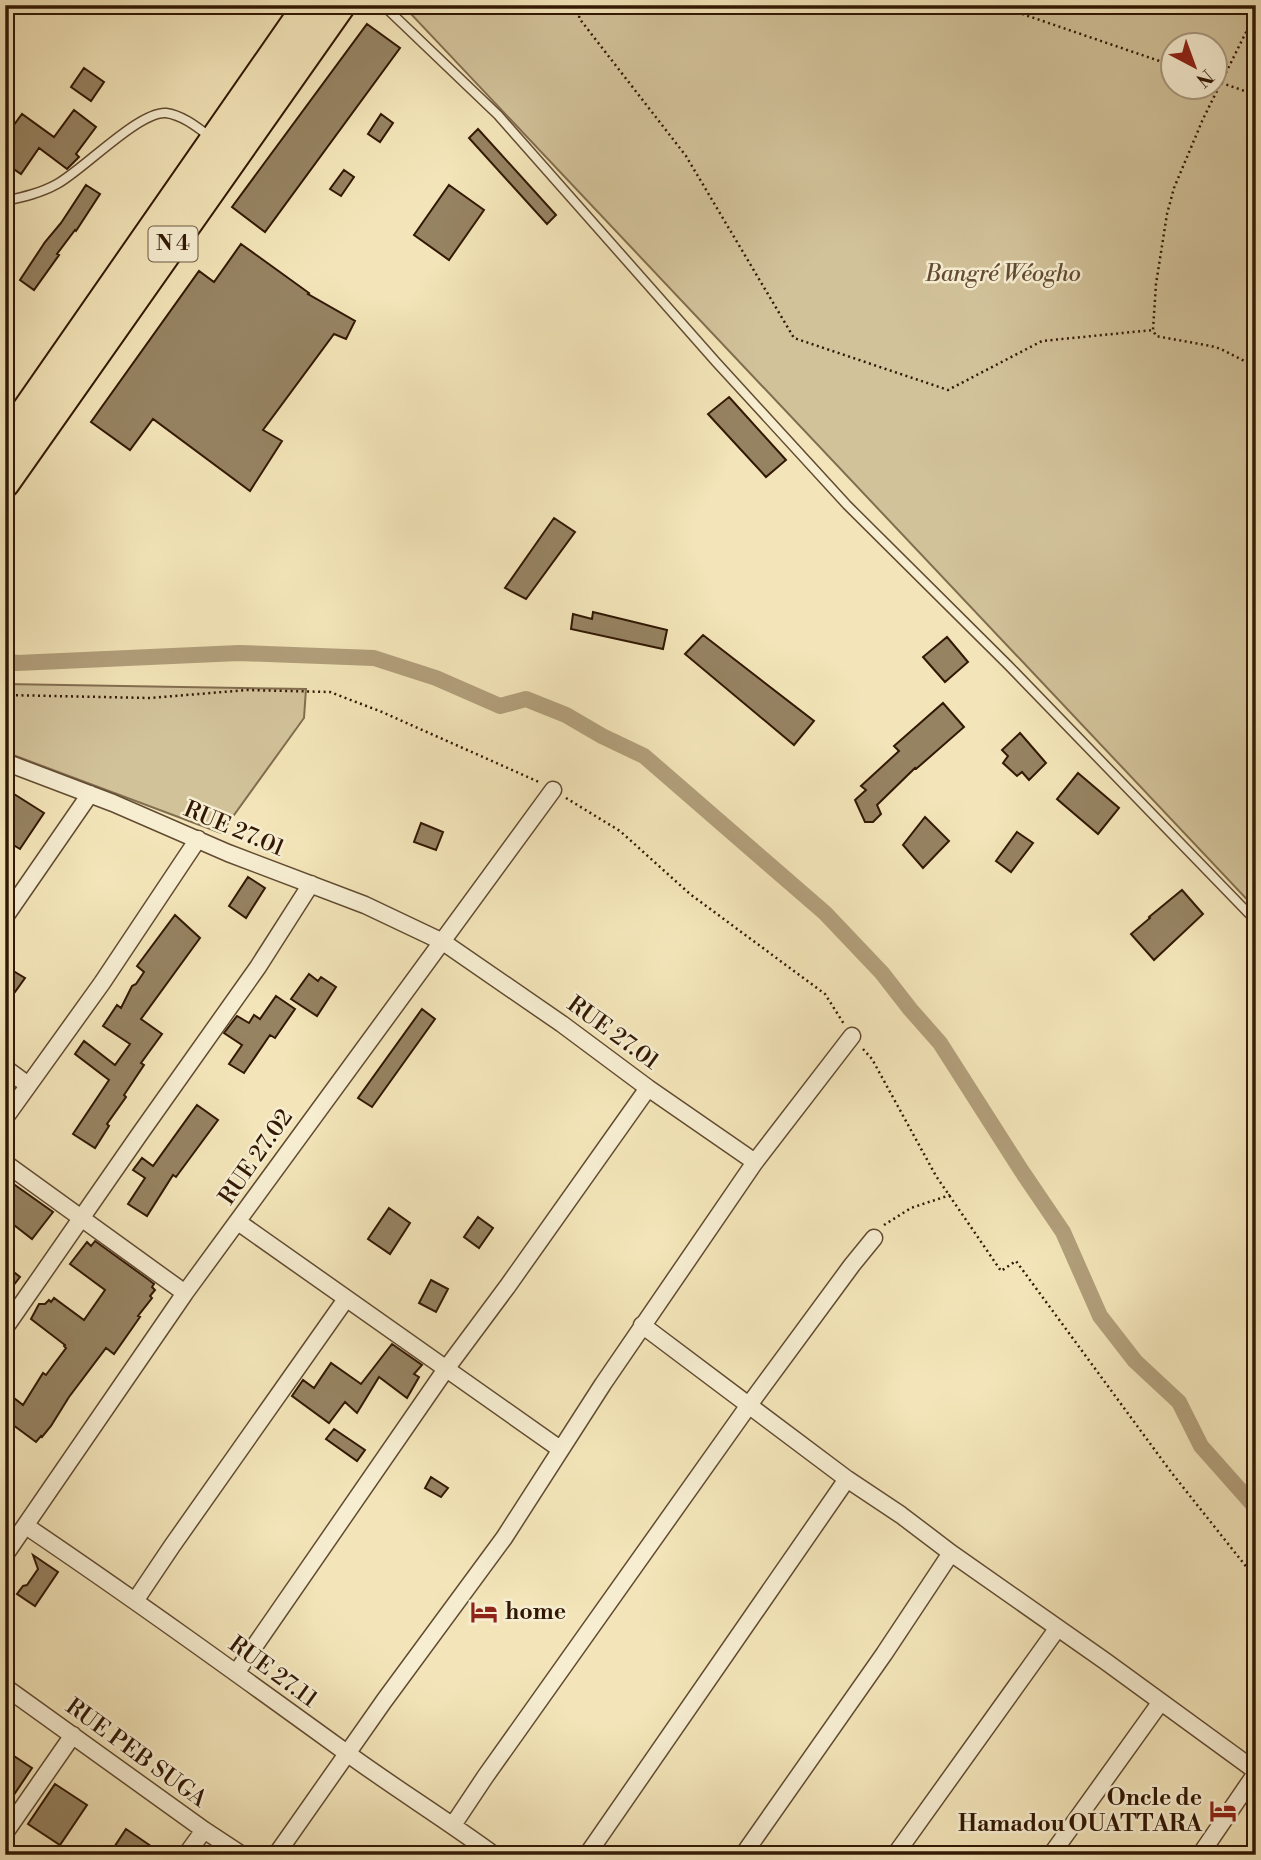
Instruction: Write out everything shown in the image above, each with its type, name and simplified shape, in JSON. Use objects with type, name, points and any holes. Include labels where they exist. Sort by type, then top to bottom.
[{"type":"highway","name":"N 4","points":[[5,441],[308,5]]},
{"type":"highway","name":"N 4","points":[[5,483],[341,5]]},
{"type":"street","name":"RUE 27.01","points":[[5,762],[389,915],[443,942],[552,1016],[648,1088],[755,1162]]},
{"type":"street","name":"RUE 27.02","points":[[5,1555],[185,1293],[553,790]]},
{"type":"street","points":[[5,917],[90,794]]},
{"type":"street","points":[[5,1118],[102,983],[198,839]]},
{"type":"street","points":[[5,1328],[258,967],[311,884]]},
{"type":"street","points":[[276,1855],[504,1538],[642,1325],[755,1162],[852,1036]]},
{"type":"street","points":[[5,1068],[28,1085]]},
{"type":"street","points":[[236,1673],[446,1369],[648,1088]]},
{"type":"street","points":[[5,1163],[185,1293]]},
{"type":"street","points":[[238,1222],[560,1449]]},
{"type":"street","points":[[453,1825],[749,1405],[874,1238]]},
{"type":"street","points":[[135,1601],[346,1299]]},
{"type":"street","points":[[642,1325],[847,1479],[1105,1661],[1256,1772],[1200,1855]]},
{"type":"street","points":[[587,1855],[847,1479]]},
{"type":"street","name":"RUE 27.11","points":[[26,1526],[494,1855]]},
{"type":"street","points":[[743,1855],[884,1654],[951,1553]]},
{"type":"street","points":[[895,1855],[1057,1629]]},
{"type":"street","name":"RUE PEB SUGA","points":[[5,1686],[242,1855]]},
{"type":"street","points":[[1051,1855],[1160,1703]]},
{"type":"street","points":[[5,1833],[74,1735]]},
{"type":"street","points":[[186,1855],[204,1830]]},
{"type":"lane","points":[[385,6],[498,115],[716,362],[847,505],[1008,665],[1256,921]]},
{"type":"lane","points":[[5,201],[38,193],[59,183],[141,121],[165,113],[188,121],[215,140]]},
{"type":"path","points":[[581,5],[579,18],[686,156],[794,338],[948,390],[1042,341],[1153,330]]},
{"type":"path","points":[[996,5],[1160,61]]},
{"type":"path","points":[[1230,66],[1256,12]]},
{"type":"path","points":[[1230,86],[1256,94]]},
{"type":"path","points":[[1212,102],[1182,167],[1167,214],[1156,284],[1153,330],[1156,336],[1221,349],[1256,368]]},
{"type":"path","points":[[5,695],[150,698],[247,690],[330,692],[383,712],[537,780],[620,831],[690,894],[825,994],[852,1036],[872,1059],[936,1176],[1001,1270],[1016,1261],[1171,1472],[1256,1579]]},
{"type":"path","points":[[874,1238],[885,1224],[911,1208],[950,1195]]},
{"type":"green space","name":"Bangré Wéogho","points":[[415,5],[1256,5],[1256,909],[410,13]]},
{"type":"green space","points":[[5,684],[306,689],[304,718],[221,833],[5,752]]},
{"type":"building","points":[[367,24],[400,48],[265,232],[232,207]]},
{"type":"building","points":[[84,68],[104,82],[91,101],[71,87]]},
{"type":"building","points":[[74,110],[96,127],[76,154],[79,157],[67,169],[39,148],[21,174],[5,163],[5,137],[22,114],[54,137]]},
{"type":"building","points":[[381,114],[393,123],[380,142],[368,134]]},
{"type":"building","points":[[478,129],[556,215],[547,224],[469,138]]},
{"type":"building","points":[[344,170],[354,177],[341,196],[330,189]]},
{"type":"building","points":[[86,185],[100,194],[34,290],[20,280]]},
{"type":"building","points":[[449,185],[484,210],[449,260],[414,235]]},
{"type":"building","points":[[241,244],[308,294],[355,321],[346,339],[334,334],[263,430],[282,441],[250,491],[153,419],[130,450],[91,422],[199,271],[214,282]]},
{"type":"building","points":[[729,397],[786,460],[766,477],[708,414]]},
{"type":"building","points":[[554,518],[575,532],[526,599],[505,588]]},
{"type":"building","points":[[593,612],[667,630],[663,649],[571,629],[573,614],[592,619]]},
{"type":"building","points":[[703,635],[814,721],[794,745],[685,654]]},
{"type":"building","points":[[947,637],[968,662],[945,682],[923,657]]},
{"type":"building","points":[[943,703],[964,727],[915,768],[877,805],[881,814],[873,822],[865,822],[855,800],[866,790],[861,786],[899,751],[894,746]]},
{"type":"building","points":[[1020,733],[1046,763],[1029,780],[1022,772],[1017,776],[1003,763],[1008,756],[1002,750]]},
{"type":"building","points":[[1078,773],[1119,808],[1098,834],[1057,799]]},
{"type":"building","points":[[14,794],[44,813],[20,849],[5,840],[5,808]]},
{"type":"building","points":[[925,817],[949,841],[923,868],[903,845]]},
{"type":"building","points":[[421,823],[443,832],[436,850],[414,842]]},
{"type":"building","points":[[1017,832],[1033,843],[1011,872],[996,861]]},
{"type":"building","points":[[248,877],[265,888],[246,918],[229,906]]},
{"type":"building","points":[[1182,890],[1203,914],[1154,960],[1131,934]]},
{"type":"building","points":[[175,915],[200,938],[141,1019],[162,1034],[141,1063],[144,1065],[95,1148],[73,1134],[109,1080],[75,1054],[84,1041],[115,1065],[130,1044],[103,1026],[117,1005],[121,1008],[132,986],[144,972],[137,966]]},
{"type":"building","points":[[5,966],[25,978],[5,1006]]},
{"type":"building","points":[[309,974],[318,981],[321,977],[336,987],[317,1016],[291,999]]},
{"type":"building","points":[[276,996],[295,1009],[275,1038],[270,1035],[244,1073],[229,1064],[242,1045],[224,1033],[237,1016],[249,1023],[254,1015],[260,1019]]},
{"type":"building","points":[[422,1009],[435,1019],[372,1107],[358,1098]]},
{"type":"building","points":[[197,1105],[218,1120],[176,1177],[173,1175],[147,1216],[128,1204],[145,1178],[133,1170],[142,1158],[153,1166]]},
{"type":"building","points":[[5,1178],[53,1212],[32,1239],[5,1218]]},
{"type":"building","points":[[389,1208],[410,1223],[390,1254],[368,1239]]},
{"type":"building","points":[[478,1217],[493,1228],[479,1248],[464,1237]]},
{"type":"building","points":[[95,1241],[154,1284],[152,1287],[155,1290],[114,1354],[106,1348],[51,1426],[36,1442],[5,1419],[5,1391],[23,1405],[43,1373],[46,1375],[66,1348],[31,1319],[39,1304],[45,1304],[49,1300],[51,1302],[54,1298],[84,1320],[105,1290],[70,1264],[87,1242],[91,1246]]},
{"type":"building","points":[[5,1265],[20,1277],[5,1296]]},
{"type":"building","points":[[431,1280],[448,1289],[436,1312],[419,1303]]},
{"type":"building","points":[[392,1344],[422,1365],[414,1374],[419,1377],[407,1398],[379,1377],[357,1413],[345,1402],[329,1423],[292,1396],[303,1380],[314,1388],[331,1363],[361,1384]]},
{"type":"building","points":[[334,1429],[365,1450],[357,1461],[326,1439]]},
{"type":"building","points":[[431,1477],[448,1488],[441,1497],[425,1488]]},
{"type":"building","points":[[33,1555],[58,1572],[35,1606],[17,1594],[38,1569]]},
{"type":"building","points":[[5,1750],[32,1768],[5,1808]]},
{"type":"building","points":[[55,1784],[87,1805],[60,1845],[28,1824]]},
{"type":"building","points":[[126,1829],[164,1855],[109,1855]]},
{"type":"waterway","points":[[5,661],[17,663],[239,653],[374,658],[436,678],[500,706],[526,699],[566,715],[644,756],[825,913],[882,973],[940,1043],[1063,1232],[1100,1316],[1135,1361],[1179,1402],[1201,1446],[1256,1508]]},
{"type":"place","name":"home","points":[[484,1612]]},
{"type":"place","name":"Oncle de Hamadou OUATTARA","points":[[1223,1811]]}]
